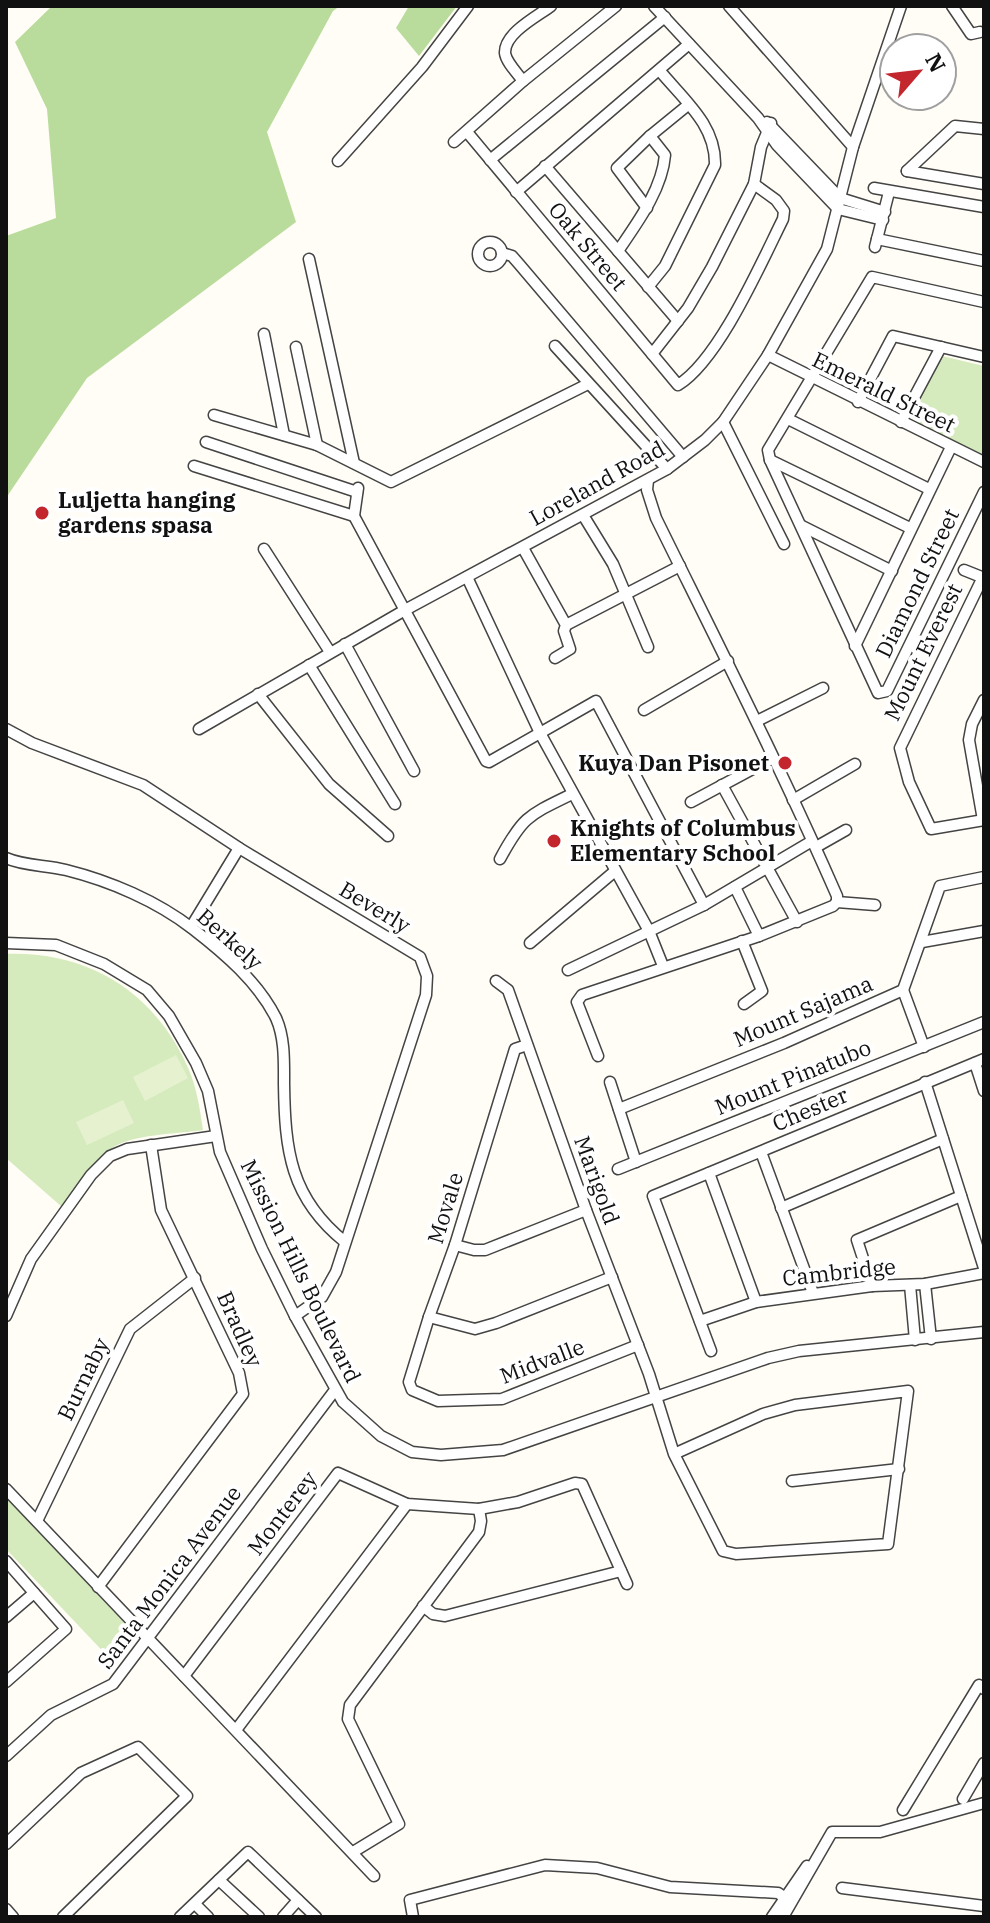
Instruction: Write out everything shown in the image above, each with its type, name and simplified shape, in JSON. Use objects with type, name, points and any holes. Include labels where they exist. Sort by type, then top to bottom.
[{"type":"street","points":[[338,161],[422,67],[468,6]]},
{"type":"street","points":[[523,81],[505,56],[506,48],[512,36],[551,6]]},
{"type":"street","points":[[454,142],[616,6]]},
{"type":"street","points":[[654,6],[769,127],[777,145],[839,203],[884,216]]},
{"type":"street","points":[[729,6],[853,147]]},
{"type":"street","name":"Loreland Road","points":[[199,729],[405,610],[667,469],[723,422],[768,355],[827,249],[853,147],[901,6]]},
{"type":"street","points":[[952,6],[968,32],[980,32]]},
{"type":"street","points":[[490,160],[665,17]]},
{"type":"street","points":[[516,192],[689,44]]},
{"type":"street","points":[[648,287],[665,266],[715,165],[716,148],[709,131],[660,71]]},
{"type":"street","points":[[647,208],[617,168],[688,105]]},
{"type":"street","points":[[984,129],[955,126],[907,171],[984,184]]},
{"type":"street","points":[[652,354],[688,308],[712,267],[754,184],[761,147],[769,127]]},
{"type":"street","name":"Oak Street","points":[[467,132],[678,385],[690,378],[723,332],[744,298],[783,219],[784,211],[776,200],[754,184]]},
{"type":"street","points":[[618,251],[647,208],[665,164],[665,155],[650,136]]},
{"type":"street","points":[[545,166],[678,321]]},
{"type":"street","points":[[874,188],[984,207]]},
{"type":"street","points":[[889,192],[876,243],[984,261]]},
{"type":"street","points":[[502,253],[512,256],[683,457]]},
{"type":"street","points":[[309,259],[354,463]]},
{"type":"street","points":[[855,646],[768,450],[872,277],[984,302]]},
{"type":"street","points":[[264,334],[284,435]]},
{"type":"street","points":[[858,402],[893,336],[984,357]]},
{"type":"street","points":[[555,346],[667,469]]},
{"type":"street","points":[[296,347],[317,445]]},
{"type":"street","points":[[901,422],[941,347]]},
{"type":"street","name":"Emerald Street","points":[[768,355],[984,462]]},
{"type":"street","points":[[214,415],[317,445],[391,482],[588,384]]},
{"type":"street","points":[[788,419],[929,489]]},
{"type":"street","points":[[723,422],[784,544]]},
{"type":"street","points":[[206,442],[357,490],[354,516],[487,762],[596,701],[704,905]]},
{"type":"street","points":[[855,646],[951,447]]},
{"type":"street","points":[[770,460],[910,528]]},
{"type":"street","points":[[194,466],[354,516]]},
{"type":"street","points":[[598,1056],[576,999],[582,995],[759,936],[837,902],[837,896],[757,721],[656,518],[647,490],[648,480]]},
{"type":"street","name":"Diamond Street","points":[[855,646],[875,690],[882,693],[887,691],[978,517],[984,492]]},
{"type":"street","points":[[583,515],[613,564],[648,647]]},
{"type":"street","points":[[802,526],[892,571]]},
{"type":"street","points":[[523,548],[566,625]]},
{"type":"street","points":[[264,549],[330,652]]},
{"type":"street","points":[[555,658],[570,649],[564,631],[566,625],[680,566]]},
{"type":"street","points":[[964,570],[983,578]]},
{"type":"street","points":[[467,577],[540,733],[649,931],[663,966]]},
{"type":"street","name":"Mount Everest","points":[[983,578],[900,748],[909,782],[931,829],[984,820]]},
{"type":"street","points":[[345,644],[414,771]]},
{"type":"street","points":[[644,710],[728,661]]},
{"type":"street","points":[[309,665],[395,804]]},
{"type":"street","points":[[757,721],[823,688]]},
{"type":"street","points":[[258,694],[329,784],[388,836]]},
{"type":"street","points":[[984,700],[972,724],[969,740],[984,820]]},
{"type":"street","name":"Beverly","points":[[6,729],[32,743],[143,785],[239,848],[420,957],[427,976],[426,995],[336,1272],[322,1297],[295,1316]]},
{"type":"street","points":[[691,802],[773,758]]},
{"type":"street","points":[[793,800],[855,764]]},
{"type":"street","points":[[722,785],[797,922]]},
{"type":"street","points":[[500,859],[517,827],[526,818],[572,794]]},
{"type":"street","points":[[568,970],[704,905],[767,868],[846,830]]},
{"type":"street","points":[[191,927],[239,848]]},
{"type":"street","name":"Berkely","points":[[6,858],[67,870],[146,899],[191,927],[248,977],[276,1018],[283,1045],[284,1120],[288,1150],[300,1189],[313,1213],[345,1242]]},
{"type":"street","points":[[530,943],[615,871]]},
{"type":"street","name":"Mount Sajama","points":[[619,1109],[784,1043],[903,990],[940,886],[984,877]]},
{"type":"street","points":[[735,887],[759,936]]},
{"type":"street","points":[[837,902],[875,905]]},
{"type":"street","points":[[922,942],[984,931]]},
{"type":"street","points":[[742,941],[762,991],[744,1004]]},
{"type":"street","name":"Mission Hills Boulevard","points":[[6,943],[56,945],[104,964],[147,990],[169,1016],[208,1091],[216,1136],[234,1187],[295,1316],[335,1390],[357,1416],[381,1436],[412,1452],[441,1455],[503,1450],[768,1358],[799,1351],[984,1332]]},
{"type":"street","name":"Marigold","points":[[496,981],[508,990],[586,1210],[638,1345],[674,1454],[723,1551],[736,1554],[888,1544],[899,1469]]},
{"type":"street","points":[[903,990],[924,1047]]},
{"type":"street","name":"Mount Pinatubo","points":[[618,1169],[984,1022]]},
{"type":"street","name":"Movale","points":[[412,1390],[409,1382],[515,1049],[527,1045]]},
{"type":"street","points":[[980,1061],[984,1091]]},
{"type":"street","name":"Chester","points":[[700,1321],[653,1196],[980,1061]]},
{"type":"street","points":[[610,1082],[636,1162]]},
{"type":"street","points":[[925,1082],[984,1270]]},
{"type":"street","points":[[6,1316],[31,1259],[91,1175],[110,1156],[127,1149],[216,1136]]},
{"type":"street","points":[[781,1208],[943,1139]]},
{"type":"street","name":"Bradley","points":[[98,1587],[243,1394],[239,1373],[161,1210],[151,1145]]},
{"type":"street","points":[[761,1152],[813,1293]]},
{"type":"street","points":[[709,1173],[756,1302]]},
{"type":"street","points":[[872,1286],[857,1240],[961,1196]]},
{"type":"street","points":[[455,1245],[485,1250],[586,1210]]},
{"type":"street","name":"Cambridge","points":[[700,1321],[756,1302],[872,1286],[925,1284],[984,1270]]},
{"type":"street","points":[[429,1317],[475,1329],[612,1277]]},
{"type":"street","name":"Burnaby","points":[[37,1521],[130,1329],[195,1278]]},
{"type":"street","points":[[925,1284],[931,1339]]},
{"type":"street","points":[[910,1285],[915,1340]]},
{"type":"street","points":[[700,1321],[711,1351]]},
{"type":"street","name":"Midvalle","points":[[412,1390],[438,1401],[502,1399],[638,1345]]},
{"type":"street","name":"Santa Monica Avenue","points":[[6,1756],[51,1715],[113,1684],[335,1390]]},
{"type":"street","points":[[674,1454],[795,1405],[908,1391],[899,1469],[792,1481]]},
{"type":"street","name":"Monterey","points":[[184,1676],[338,1473],[407,1504],[479,1509],[518,1502],[575,1483],[582,1484],[627,1584]]},
{"type":"street","points":[[6,1489],[374,1876]]},
{"type":"street","points":[[236,1730],[407,1504]]},
{"type":"street","points":[[353,1852],[399,1824],[348,1719],[350,1705],[479,1532],[479,1509]]},
{"type":"street","points":[[6,1561],[66,1629],[6,1682]]},
{"type":"street","points":[[423,1606],[433,1614],[445,1616],[621,1571]]},
{"type":"street","points":[[6,1617],[34,1593]]},
{"type":"street","points":[[903,1810],[979,1685],[984,1689]]},
{"type":"street","points":[[6,1844],[81,1773],[138,1747],[187,1796],[63,1917]]},
{"type":"street","points":[[963,1799],[984,1763]]},
{"type":"street","points":[[783,1917],[832,1832],[880,1832],[984,1803]]},
{"type":"street","points":[[180,1917],[248,1852],[316,1917]]},
{"type":"street","points":[[772,1917],[806,1867],[816,1861]]},
{"type":"street","points":[[413,1917],[410,1900],[545,1865],[597,1868],[670,1887],[778,1893],[784,1897]]},
{"type":"street","points":[[219,1880],[259,1917]]},
{"type":"street","points":[[842,1888],[984,1906]]},
{"type":"street","points":[[283,1917],[298,1900]]},
{"type":"street","points":[[195,1904],[208,1917]]},
{"type":"street","points":[[6,1909],[13,1917]]},
{"type":"green space","points":[[52,6],[340,6],[333,11],[267,132],[296,222],[87,378],[6,498],[6,236],[56,218],[47,109],[15,42]]},
{"type":"green space","points":[[409,6],[457,6],[419,56],[396,28]]},
{"type":"green space","points":[[942,356],[984,366],[984,455],[908,418]]},
{"type":"green space","points":[[6,954],[65,960],[92,969],[138,999],[158,1019],[189,1070],[203,1130],[142,1137],[119,1144],[97,1161],[62,1207],[6,1158]]},
{"type":"green space","points":[[176,1055],[188,1078],[145,1101],[133,1077]]},
{"type":"green space","points":[[123,1100],[134,1123],[87,1145],[76,1122]]},
{"type":"green space","points":[[6,1498],[135,1634],[112,1661],[6,1549]]},
{"type":"place","name":"Luljetta hanging gardens spasa","points":[[42,513]]},
{"type":"place","name":"Kuya Dan Pisonet","points":[[785,763]]},
{"type":"place","name":"Knights of Columbus Elementary School","points":[[554,841]]}]
